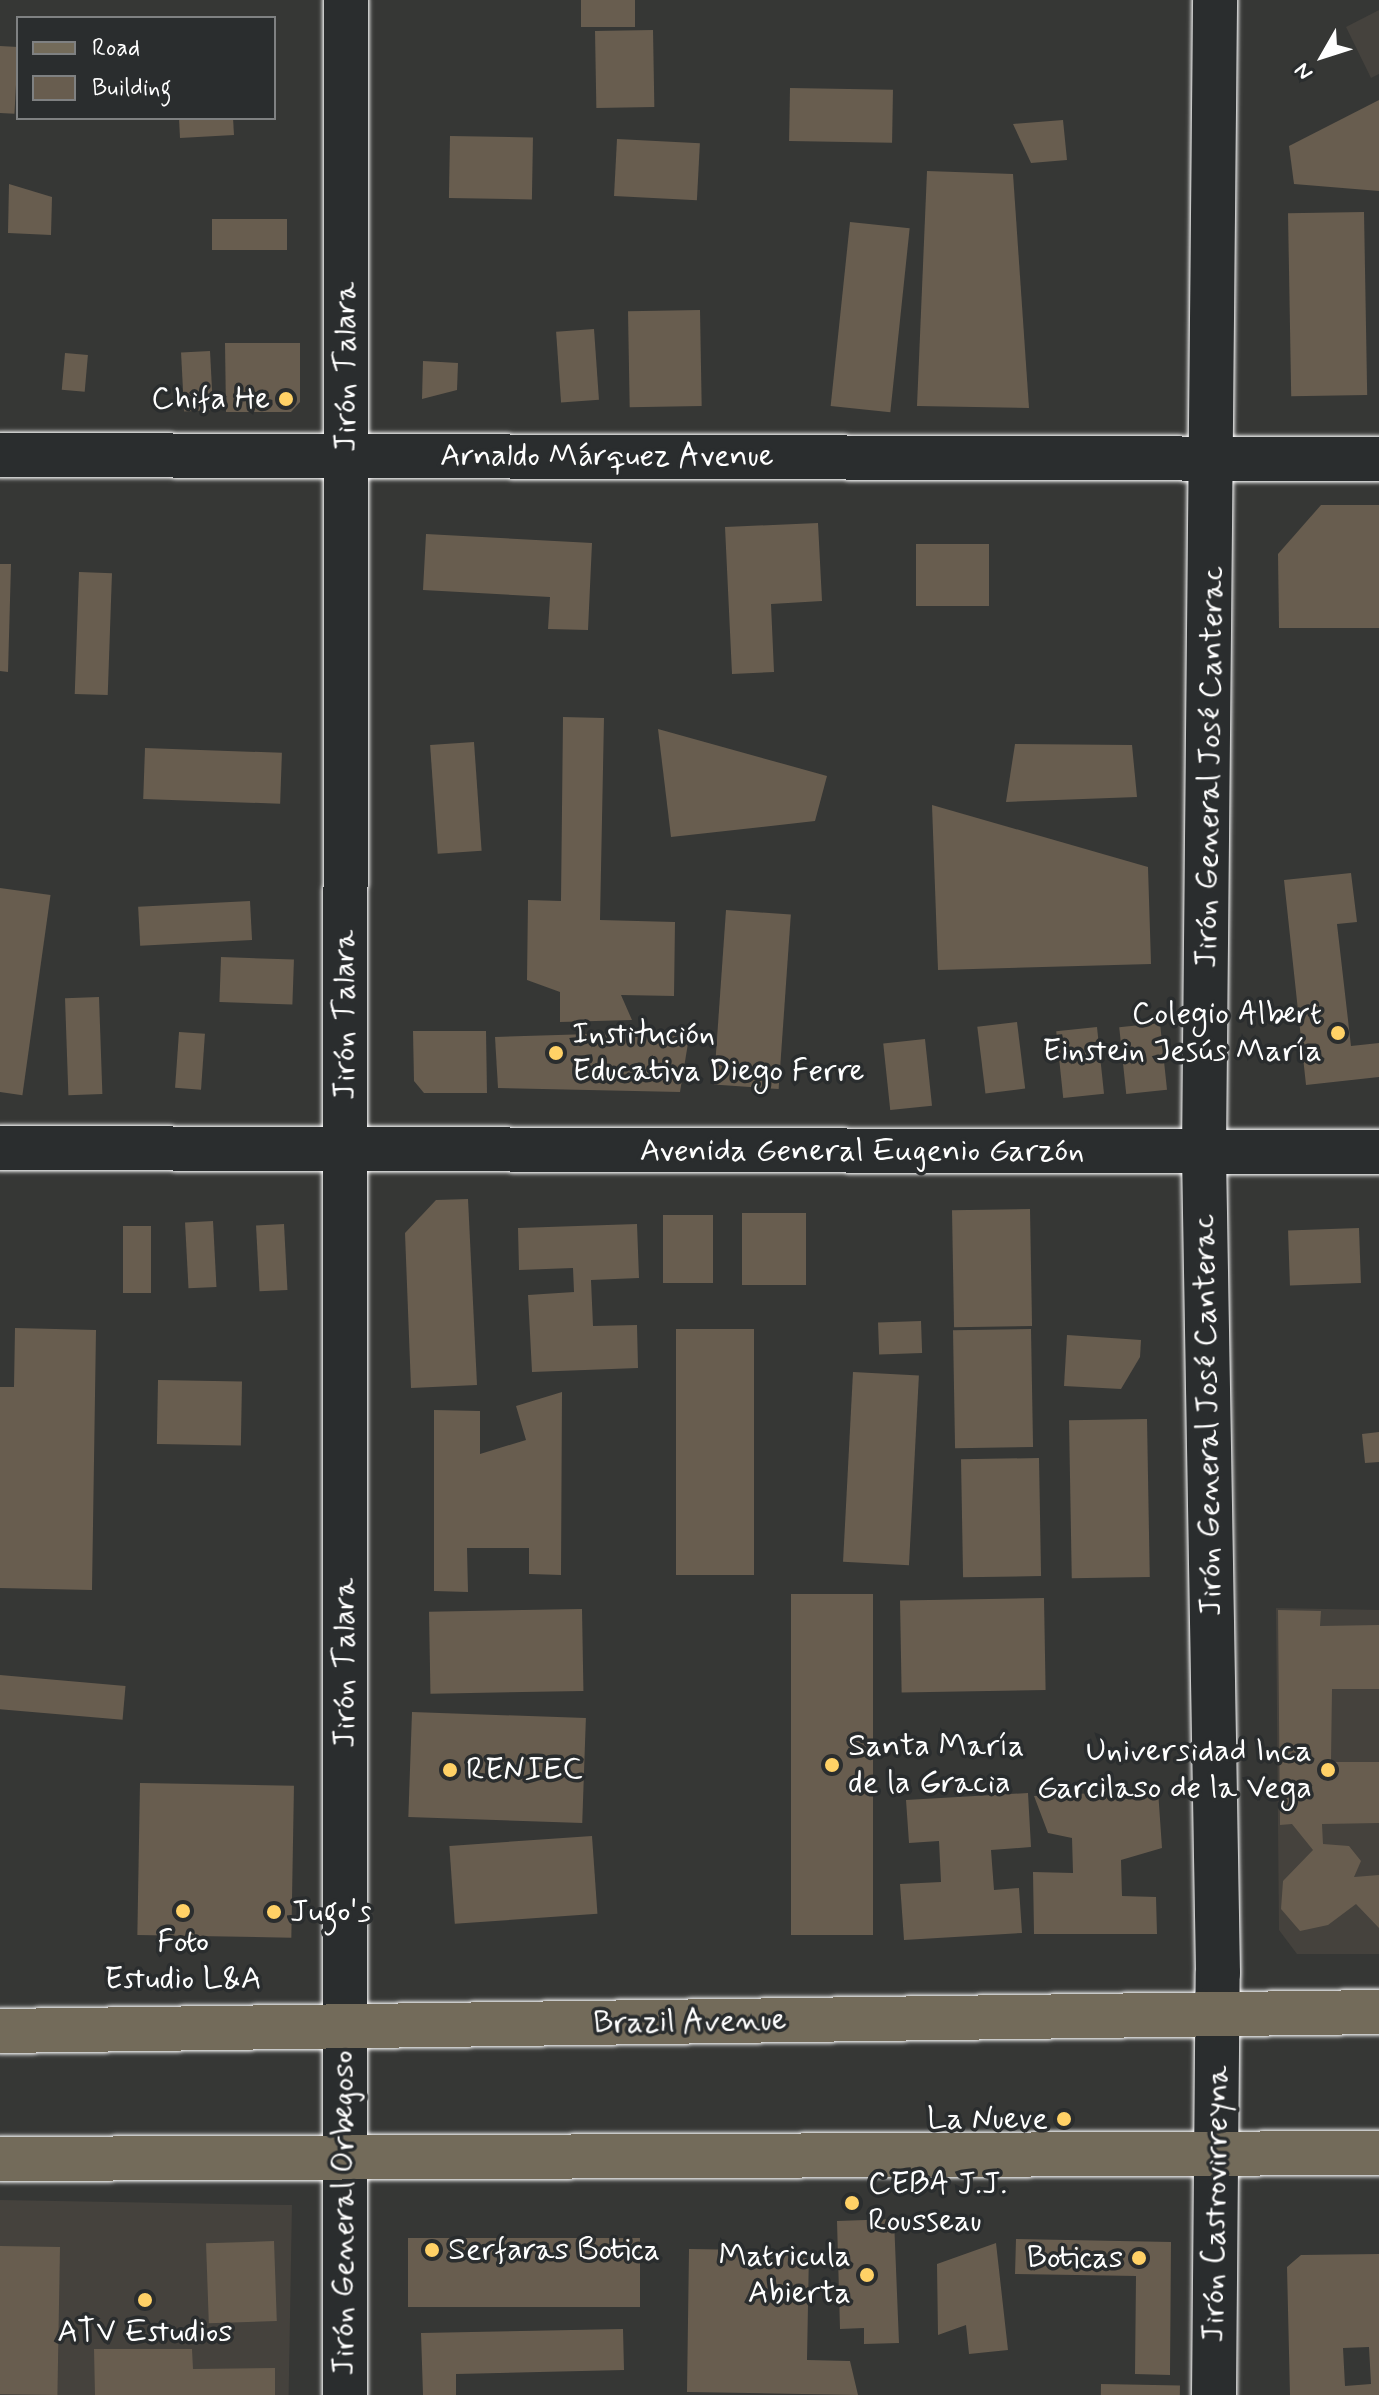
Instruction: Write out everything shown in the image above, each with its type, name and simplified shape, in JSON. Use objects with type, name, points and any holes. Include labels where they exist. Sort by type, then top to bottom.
[{"type":"main road","name":"Brazil Avenue","points":[[0,2031],[344,2030],[1379,2012]]},
{"type":"main road","points":[[0,2159],[347,2160],[1379,2153]]},
{"type":"street","name":"Jirón Talara","points":[[344,2030],[346,0]]},
{"type":"street","name":"Jirón General José Canterac","points":[[1215,0],[1215,457],[1204,1152],[1217,2013]]},
{"type":"street","name":"Arnaldo Márquez Avenue","points":[[0,455],[1379,459]]},
{"type":"street","name":"Avenida General Eugenio Garzón","points":[[0,1148],[1379,1152]]},
{"type":"street","name":"Jirón Castrovirreyna","points":[[1214,2395],[1217,2013]]},
{"type":"street","name":"Jirón General Orbegoso","points":[[344,2030],[347,2160],[345,2395]]},
{"type":"shaded area","points":[[1379,10],[1379,74],[1371,78],[1346,27]]},
{"type":"shaded area","name":"Universidad Inca Garcilaso de la Vega","points":[[1276,1608],[1379,1610],[1379,1954],[1297,1954],[1279,1930]]},
{"type":"shaded area","name":"ATV Estudios","points":[[0,2200],[292,2205],[289,2395],[0,2395]]},
{"type":"building","points":[[581,0],[635,0],[635,27],[581,27]]},
{"type":"building","points":[[653,30],[654,107],[596,108],[595,31]]},
{"type":"building","points":[[0,46],[16,47],[14,114],[0,113]]},
{"type":"building","points":[[790,88],[893,90],[892,143],[789,141]]},
{"type":"building","points":[[1379,100],[1379,191],[1294,184],[1289,146]]},
{"type":"building","points":[[179,120],[233,120],[234,135],[180,138]]},
{"type":"building","points":[[1063,120],[1067,160],[1031,163],[1013,124]]},
{"type":"building","points":[[450,136],[533,137],[532,199],[449,198]]},
{"type":"building","points":[[617,139],[700,143],[697,200],[614,196]]},
{"type":"building","points":[[927,171],[1013,174],[1029,408],[917,406]]},
{"type":"building","points":[[9,184],[52,197],[51,235],[8,233]]},
{"type":"building","points":[[1364,212],[1367,395],[1291,396],[1288,213]]},
{"type":"building","points":[[212,219],[287,219],[287,250],[212,250]]},
{"type":"building","points":[[850,222],[910,228],[890,412],[831,406]]},
{"type":"building","points":[[700,310],[702,406],[630,407],[628,311]]},
{"type":"building","points":[[594,329],[599,400],[561,402],[556,332]]},
{"type":"building","points":[[225,343],[300,343],[300,402],[291,412],[226,412]]},
{"type":"building","points":[[210,351],[213,410],[184,411],[181,353]]},
{"type":"building","points":[[65,353],[88,355],[85,392],[62,390]]},
{"type":"building","points":[[423,361],[458,363],[457,390],[422,399]]},
{"type":"building","points":[[1321,505],[1379,505],[1379,628],[1279,628],[1278,554]]},
{"type":"building","points":[[818,523],[822,601],[771,604],[774,672],[732,674],[725,527]]},
{"type":"building","points":[[426,534],[592,543],[588,630],[548,629],[550,597],[423,590]]},
{"type":"building","points":[[916,544],[989,544],[989,606],[916,606]]},
{"type":"building","points":[[0,564],[11,564],[8,672],[0,671]]},
{"type":"building","points":[[79,572],[112,573],[108,695],[75,694]]},
{"type":"building","points":[[563,717],[604,718],[600,920],[675,922],[674,996],[621,995],[632,1020],[560,1022],[560,992],[527,980],[528,900],[561,901]]},
{"type":"building","points":[[658,729],[827,776],[815,821],[671,837]]},
{"type":"building","points":[[474,742],[482,851],[438,854],[430,745]]},
{"type":"building","points":[[1015,744],[1132,745],[1137,797],[1006,802]]},
{"type":"building","points":[[145,748],[282,753],[280,804],[143,799]]},
{"type":"building","points":[[932,805],[1148,867],[1151,964],[938,970]]},
{"type":"building","points":[[1351,873],[1357,922],[1337,924],[1351,1046],[1379,1043],[1379,1077],[1306,1085],[1284,880]]},
{"type":"building","points":[[0,888],[51,895],[22,1095],[0,1092]]},
{"type":"building","points":[[250,901],[252,940],[140,946],[138,907]]},
{"type":"building","points":[[726,910],[791,915],[779,1089],[714,1085]]},
{"type":"building","points":[[221,957],[294,960],[292,1005],[219,1002]]},
{"type":"building","points":[[99,997],[102,1094],[68,1095],[65,998]]},
{"type":"building","points":[[1017,1022],[1025,1089],[985,1093],[977,1027]]},
{"type":"building","points":[[1160,1023],[1167,1090],[1126,1094],[1119,1027]]},
{"type":"building","points":[[1097,1027],[1104,1094],[1063,1098],[1056,1031]]},
{"type":"building","points":[[413,1031],[486,1031],[487,1093],[424,1093],[414,1081]]},
{"type":"building","points":[[690,1031],[680,1092],[498,1088],[495,1037]]},
{"type":"building","points":[[179,1032],[205,1034],[201,1090],[175,1088]]},
{"type":"building","points":[[925,1039],[932,1106],[890,1110],[883,1043]]},
{"type":"building","points":[[468,1199],[477,1385],[411,1388],[405,1233],[436,1200]]},
{"type":"building","points":[[1030,1209],[1032,1326],[954,1327],[952,1210]]},
{"type":"building","points":[[742,1213],[806,1213],[806,1285],[742,1285]]},
{"type":"building","points":[[663,1215],[713,1215],[713,1283],[663,1283]]},
{"type":"building","points":[[213,1221],[216,1287],[188,1288],[185,1222]]},
{"type":"building","points":[[284,1224],[287,1290],[259,1291],[256,1225]]},
{"type":"building","points":[[637,1224],[639,1278],[591,1280],[593,1326],[637,1325],[638,1368],[532,1372],[528,1295],[574,1292],[573,1268],[519,1270],[518,1228]]},
{"type":"building","points":[[123,1226],[151,1226],[151,1293],[123,1293]]},
{"type":"building","points":[[1359,1228],[1361,1283],[1290,1285],[1288,1230]]},
{"type":"building","points":[[921,1321],[922,1353],[879,1354],[878,1323]]},
{"type":"building","points":[[15,1328],[96,1330],[92,1590],[0,1588],[0,1387],[14,1387]]},
{"type":"building","points":[[676,1329],[754,1329],[754,1575],[676,1575]]},
{"type":"building","points":[[1031,1329],[1033,1447],[955,1448],[953,1330]]},
{"type":"building","points":[[1067,1335],[1141,1340],[1140,1357],[1121,1389],[1064,1386]]},
{"type":"building","points":[[853,1372],[919,1375],[909,1565],[843,1562]]},
{"type":"building","points":[[158,1380],[242,1381],[241,1445],[157,1444]]},
{"type":"building","points":[[562,1392],[561,1575],[529,1574],[529,1548],[467,1548],[468,1592],[434,1591],[434,1410],[480,1411],[480,1454],[526,1440],[516,1406]]},
{"type":"building","points":[[1147,1419],[1150,1577],[1072,1578],[1069,1420]]},
{"type":"building","points":[[1379,1432],[1379,1462],[1365,1463],[1362,1434]]},
{"type":"building","points":[[1039,1458],[1041,1576],[963,1577],[961,1459]]},
{"type":"building","name":"Santa María de la Gracia","points":[[791,1594],[873,1594],[873,1935],[791,1935]]},
{"type":"building","points":[[1044,1598],[1046,1690],[902,1692],[900,1601]]},
{"type":"building","points":[[582,1609],[583,1691],[430,1694],[429,1612]]},
{"type":"building","name":"Universidad Inca Garcilaso de la Vega","points":[[1278,1610],[1321,1611],[1320,1626],[1379,1625],[1379,1689],[1332,1689],[1331,1762],[1379,1762],[1379,1823],[1322,1824],[1323,1844],[1349,1846],[1361,1861],[1354,1877],[1379,1875],[1379,1928],[1356,1904],[1328,1925],[1300,1931],[1281,1909],[1283,1881],[1313,1850],[1292,1824],[1280,1825]]},
{"type":"building","points":[[0,1675],[126,1686],[123,1720],[0,1709]]},
{"type":"building","points":[[412,1712],[586,1718],[582,1823],[408,1817]]},
{"type":"building","points":[[140,1783],[294,1786],[291,1938],[137,1935]]},
{"type":"building","points":[[1158,1790],[1162,1848],[1121,1860],[1122,1896],[1156,1897],[1157,1934],[1034,1934],[1033,1872],[1073,1873],[1072,1838],[1048,1833],[1034,1796]]},
{"type":"building","points":[[1028,1793],[1031,1847],[991,1850],[994,1890],[1019,1888],[1022,1933],[904,1940],[900,1884],[941,1882],[939,1841],[909,1843],[906,1800]]},
{"type":"building","points":[[592,1836],[597,1914],[455,1924],[449,1846]]},
{"type":"building","name":"Matricula Abierta","points":[[894,2219],[899,2343],[864,2344],[864,2328],[840,2329],[837,2221]]},
{"type":"building","points":[[408,2238],[640,2238],[640,2307],[408,2307]]},
{"type":"building","points":[[1016,2239],[1171,2242],[1170,2375],[1135,2374],[1136,2276],[1015,2274]]},
{"type":"building","points":[[274,2241],[277,2321],[209,2323],[206,2243]]},
{"type":"building","points":[[996,2243],[1008,2350],[969,2354],[966,2325],[938,2335],[937,2264]]},
{"type":"building","points":[[0,2246],[60,2247],[57,2395],[0,2394]]},
{"type":"building","points":[[689,2249],[809,2251],[807,2360],[850,2361],[858,2395],[687,2392]]},
{"type":"building","points":[[1379,2254],[1379,2395],[1290,2395],[1287,2267],[1301,2255]],"holes":[[[1369,2347],[1371,2384],[1345,2386],[1343,2348]]]},
{"type":"building","points":[[623,2329],[624,2370],[456,2374],[456,2395],[423,2395],[421,2333]]},
{"type":"building","points":[[94,2349],[192,2349],[193,2369],[275,2368],[275,2395],[95,2395]]},
{"type":"building","points":[[1101,2384],[1180,2385],[1180,2395],[1101,2395]]},
{"type":"place","name":"Chifa He","points":[[286,399]]},
{"type":"place","name":"Colegio Albert Einstein Jesús María","points":[[1338,1033]]},
{"type":"place","name":"Institución Educativa Diego Ferre","points":[[556,1053]]},
{"type":"place","name":"Santa María de la Gracia","points":[[832,1765]]},
{"type":"place","name":"RENIEC","points":[[450,1770]]},
{"type":"place","name":"Universidad Inca Garcilaso de la Vega","points":[[1328,1770]]},
{"type":"place","name":"Foto Estudio L&A","points":[[183,1911]]},
{"type":"place","name":"Jugo's","points":[[274,1912]]},
{"type":"place","name":"La Nueve","points":[[1064,2119]]},
{"type":"place","name":"CEBA J.J. Rousseau","points":[[852,2203]]},
{"type":"place","name":"Serfaras Botica","points":[[432,2250]]},
{"type":"place","name":"Boticas","points":[[1139,2258]]},
{"type":"place","name":"Matricula Abierta","points":[[867,2275]]},
{"type":"place","name":"ATV Estudios","points":[[145,2300]]}]
